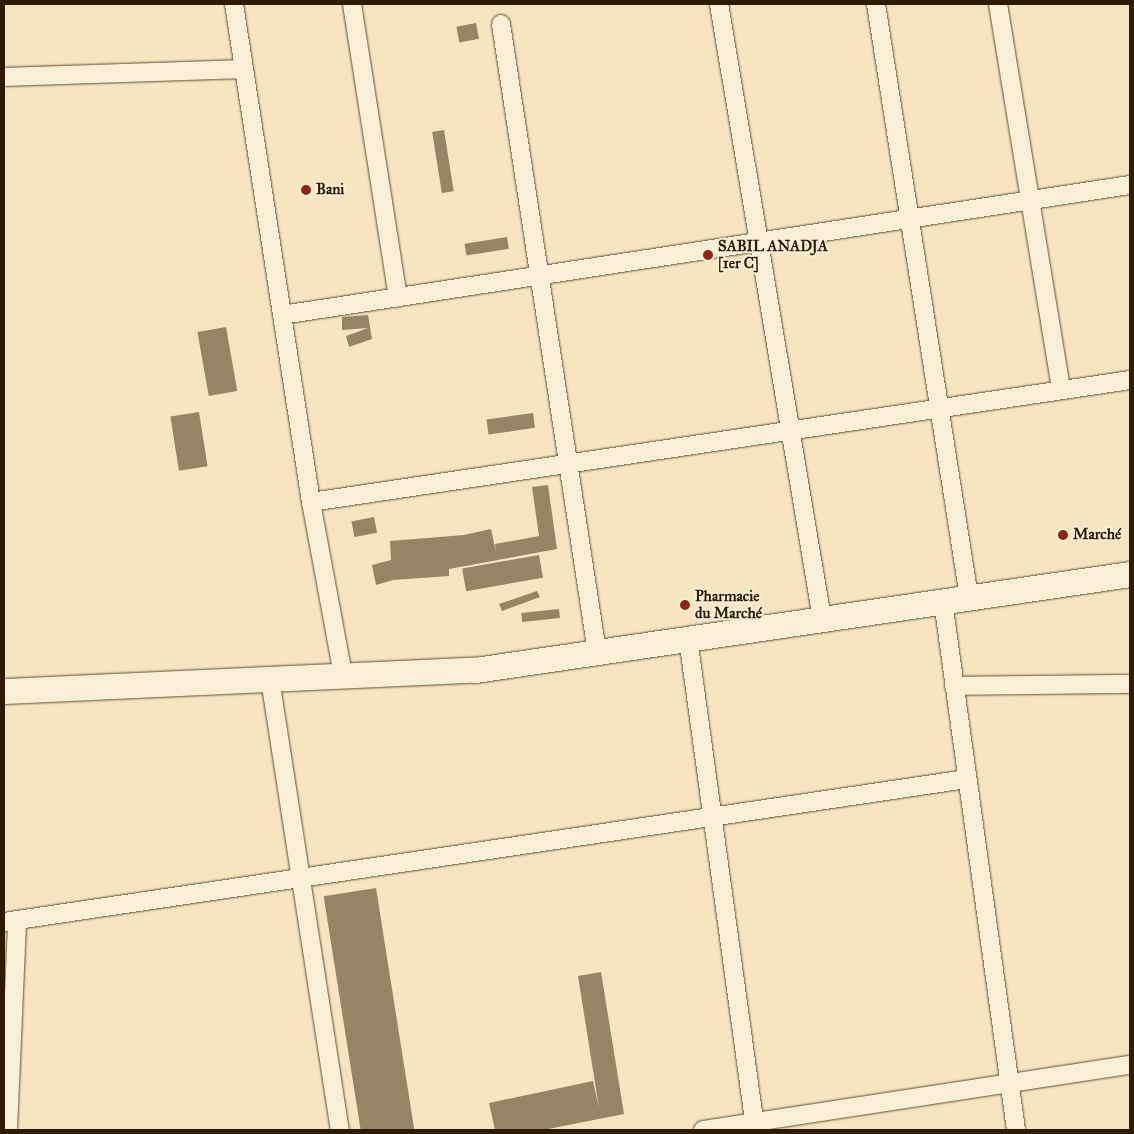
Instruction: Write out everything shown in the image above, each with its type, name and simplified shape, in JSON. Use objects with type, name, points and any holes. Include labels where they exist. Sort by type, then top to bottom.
[{"type":"main road","points":[[4,691],[475,670],[1130,574]]},
{"type":"street","points":[[234,4],[311,502],[343,675]]},
{"type":"street","points":[[352,4],[398,297]]},
{"type":"street","points":[[719,4],[822,619]]},
{"type":"street","points":[[876,4],[969,597]]},
{"type":"street","points":[[998,4],[1061,390]]},
{"type":"street","points":[[501,24],[597,652]]},
{"type":"street","points":[[4,77],[244,69]]},
{"type":"street","points":[[282,315],[1130,185]]},
{"type":"street","points":[[311,502],[1130,380]]},
{"type":"street","points":[[942,601],[1016,1130]]},
{"type":"street","points":[[688,638],[754,1126]]},
{"type":"street","points":[[270,679],[340,1130]]},
{"type":"street","points":[[954,686],[1130,684]]},
{"type":"street","points":[[8,1130],[10,921],[967,780]]},
{"type":"street","points":[[703,1130],[754,1126],[1130,1065]]},
{"type":"building","points":[[476,23],[479,39],[459,43],[456,27]]},
{"type":"building","points":[[444,130],[454,191],[442,193],[432,132]]},
{"type":"building","points":[[507,237],[509,249],[466,256],[465,244]]},
{"type":"building","points":[[368,315],[372,339],[349,347],[346,336],[368,328],[342,330],[342,317]]},
{"type":"building","points":[[226,327],[237,391],[209,396],[197,332]]},
{"type":"building","points":[[199,412],[208,466],[179,471],[170,417]]},
{"type":"building","points":[[533,413],[535,428],[489,434],[486,420]]},
{"type":"building","points":[[548,485],[557,549],[449,569],[449,576],[393,580],[376,585],[372,565],[391,560],[390,541],[464,535],[491,529],[496,552],[495,544],[539,536],[532,487]]},
{"type":"building","points":[[374,517],[377,533],[354,537],[351,521]]},
{"type":"building","points":[[539,555],[543,578],[466,591],[462,569]]},
{"type":"building","points":[[537,591],[540,597],[502,611],[499,604]]},
{"type":"building","points":[[559,609],[560,618],[522,622],[521,613]]},
{"type":"building","points":[[376,888],[414,1130],[361,1130],[324,896]]},
{"type":"building","points":[[601,972],[624,1114],[543,1130],[495,1130],[489,1103],[593,1081],[599,1108],[578,976]]},
{"type":"place","name":"Bani","points":[[306,190]]},
{"type":"place","name":"SABIL ANADJA [1er C]","points":[[708,255]]},
{"type":"place","name":"Marché","points":[[1063,535]]},
{"type":"place","name":"Pharmacie du Marché","points":[[685,605]]}]
